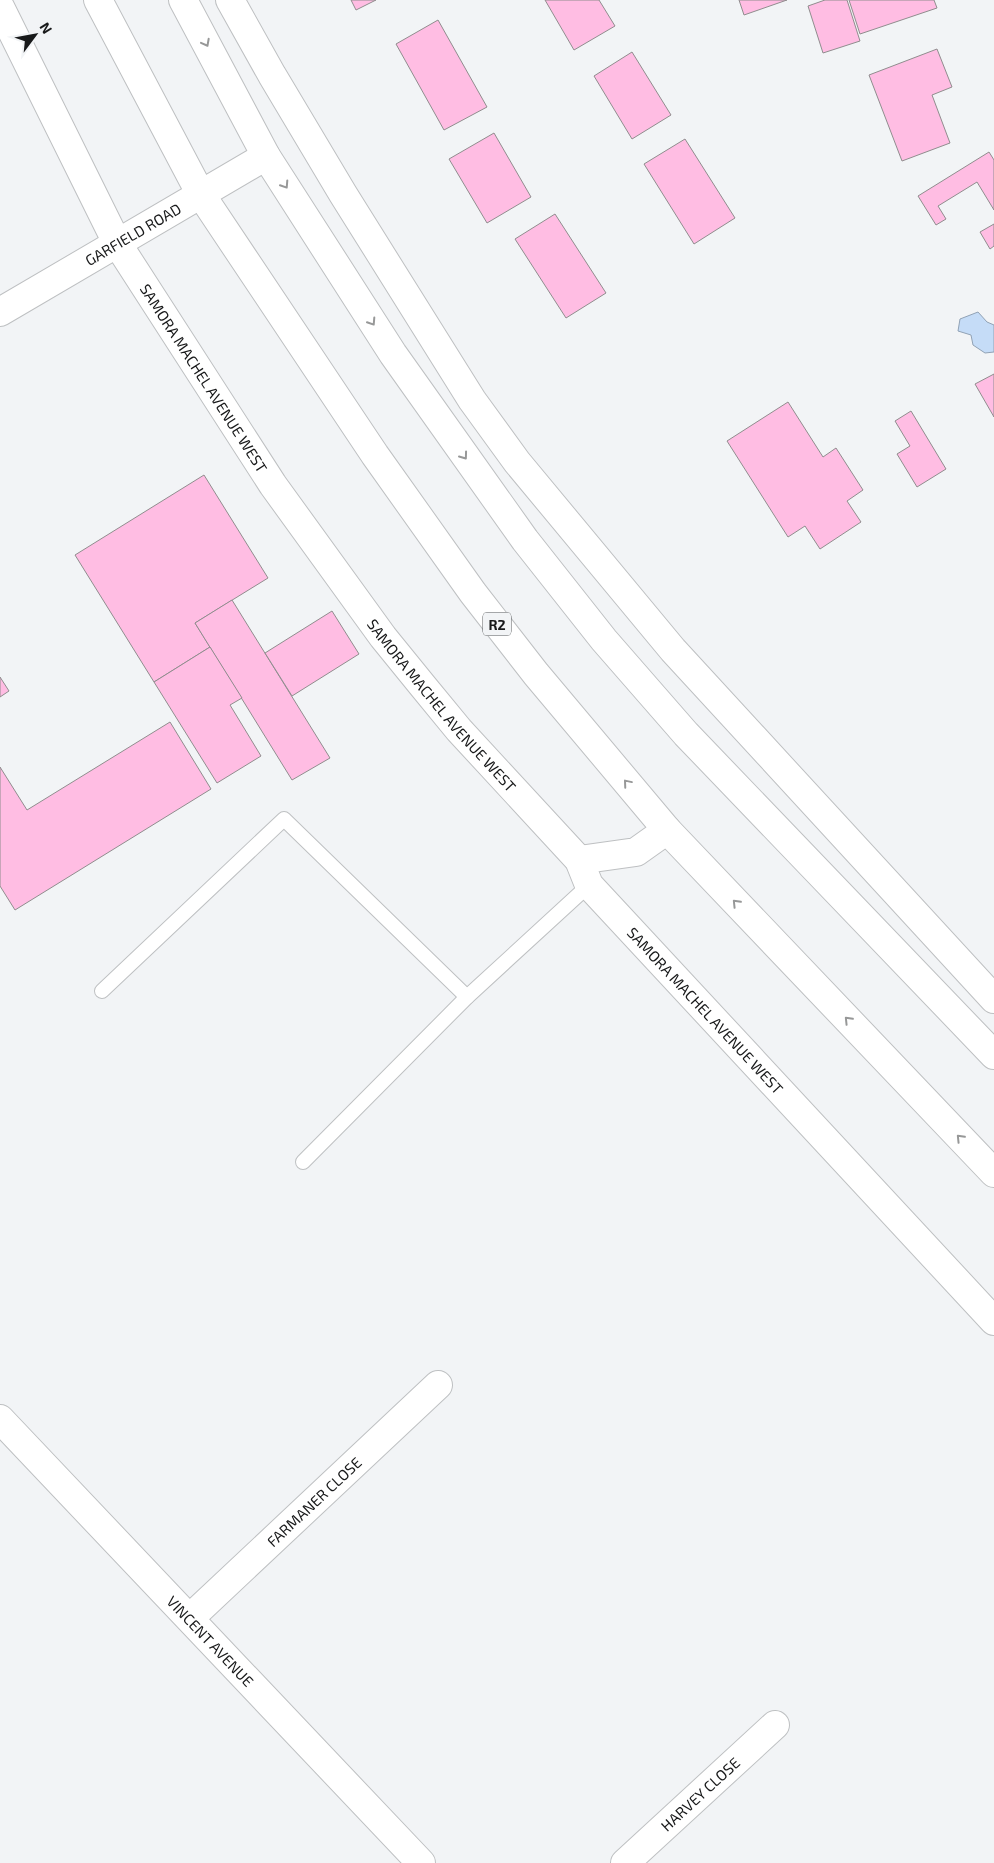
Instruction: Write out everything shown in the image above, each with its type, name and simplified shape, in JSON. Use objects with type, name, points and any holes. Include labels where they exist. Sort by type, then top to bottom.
[{"type":"main road","name":"R2","points":[[98,0],[200,193],[375,455],[472,592],[536,674],[667,830],[994,1173]]},
{"type":"main road","points":[[184,0],[266,156],[392,354],[525,540],[604,640],[686,734],[994,1056]]},
{"type":"main road","points":[[230,0],[272,75],[353,210],[472,400],[517,462],[674,650],[994,999]]},
{"type":"main road","name":"SAMORA MACHEL AVENUE WEST","points":[[0,7],[117,243],[273,485],[383,637],[459,730],[578,860],[588,885],[994,1322]]},
{"type":"main road","name":"GARFIELD ROAD","points":[[0,312],[266,156]]},
{"type":"main road","points":[[578,860],[636,852],[667,830]]},
{"type":"main road","name":"FARMANER CLOSE","points":[[190,1618],[438,1385]]},
{"type":"main road","name":"VINCENT AVENUE","points":[[0,1419],[421,1863]]},
{"type":"main road","name":"HARVEY CLOSE","points":[[625,1863],[775,1725]]},
{"type":"lane","points":[[102,990],[284,819],[467,997]]},
{"type":"lane","points":[[303,1162],[467,997],[588,885]]},
{"type":"water","points":[[978,312],[987,322],[994,325],[994,352],[985,353],[973,345],[971,335],[958,331],[960,319]]},
{"type":"building","points":[[351,0],[376,0],[356,10]]},
{"type":"building","points":[[545,0],[599,0],[615,26],[574,50]]},
{"type":"building","points":[[739,0],[787,0],[744,15]]},
{"type":"building","points":[[825,0],[847,0],[860,41],[823,53],[808,6]]},
{"type":"building","points":[[849,0],[934,0],[937,8],[860,34]]},
{"type":"building","points":[[438,20],[487,107],[444,130],[396,44]]},
{"type":"building","points":[[937,49],[952,87],[932,95],[950,143],[902,161],[869,75]]},
{"type":"building","points":[[632,52],[671,115],[632,139],[594,76]]},
{"type":"building","points":[[494,133],[531,197],[487,223],[449,159]]},
{"type":"building","points":[[685,139],[735,218],[694,244],[644,164]]},
{"type":"building","points":[[989,152],[994,160],[994,210],[977,182],[938,206],[946,219],[936,225],[918,196]]},
{"type":"building","points":[[555,214],[606,293],[566,318],[515,239]]},
{"type":"building","points":[[994,224],[994,246],[990,249],[980,232]]},
{"type":"building","points":[[994,374],[994,417],[975,384]]},
{"type":"building","points":[[788,402],[823,457],[836,448],[863,490],[847,501],[861,522],[820,549],[805,526],[788,537],[727,441]]},
{"type":"building","points":[[911,411],[946,469],[917,487],[897,454],[910,446],[895,421]]},
{"type":"building","points":[[204,475],[268,578],[195,623],[210,647],[154,682],[75,555]]},
{"type":"building","points":[[232,600],[330,758],[292,780],[195,623]]},
{"type":"building","points":[[332,611],[359,654],[292,696],[265,653]]},
{"type":"building","points":[[210,647],[242,698],[230,705],[261,756],[217,783],[154,682]]},
{"type":"building","points":[[0,677],[9,691],[0,697]]},
{"type":"building","points":[[170,722],[211,789],[15,910],[0,886],[0,767],[27,810]]}]
